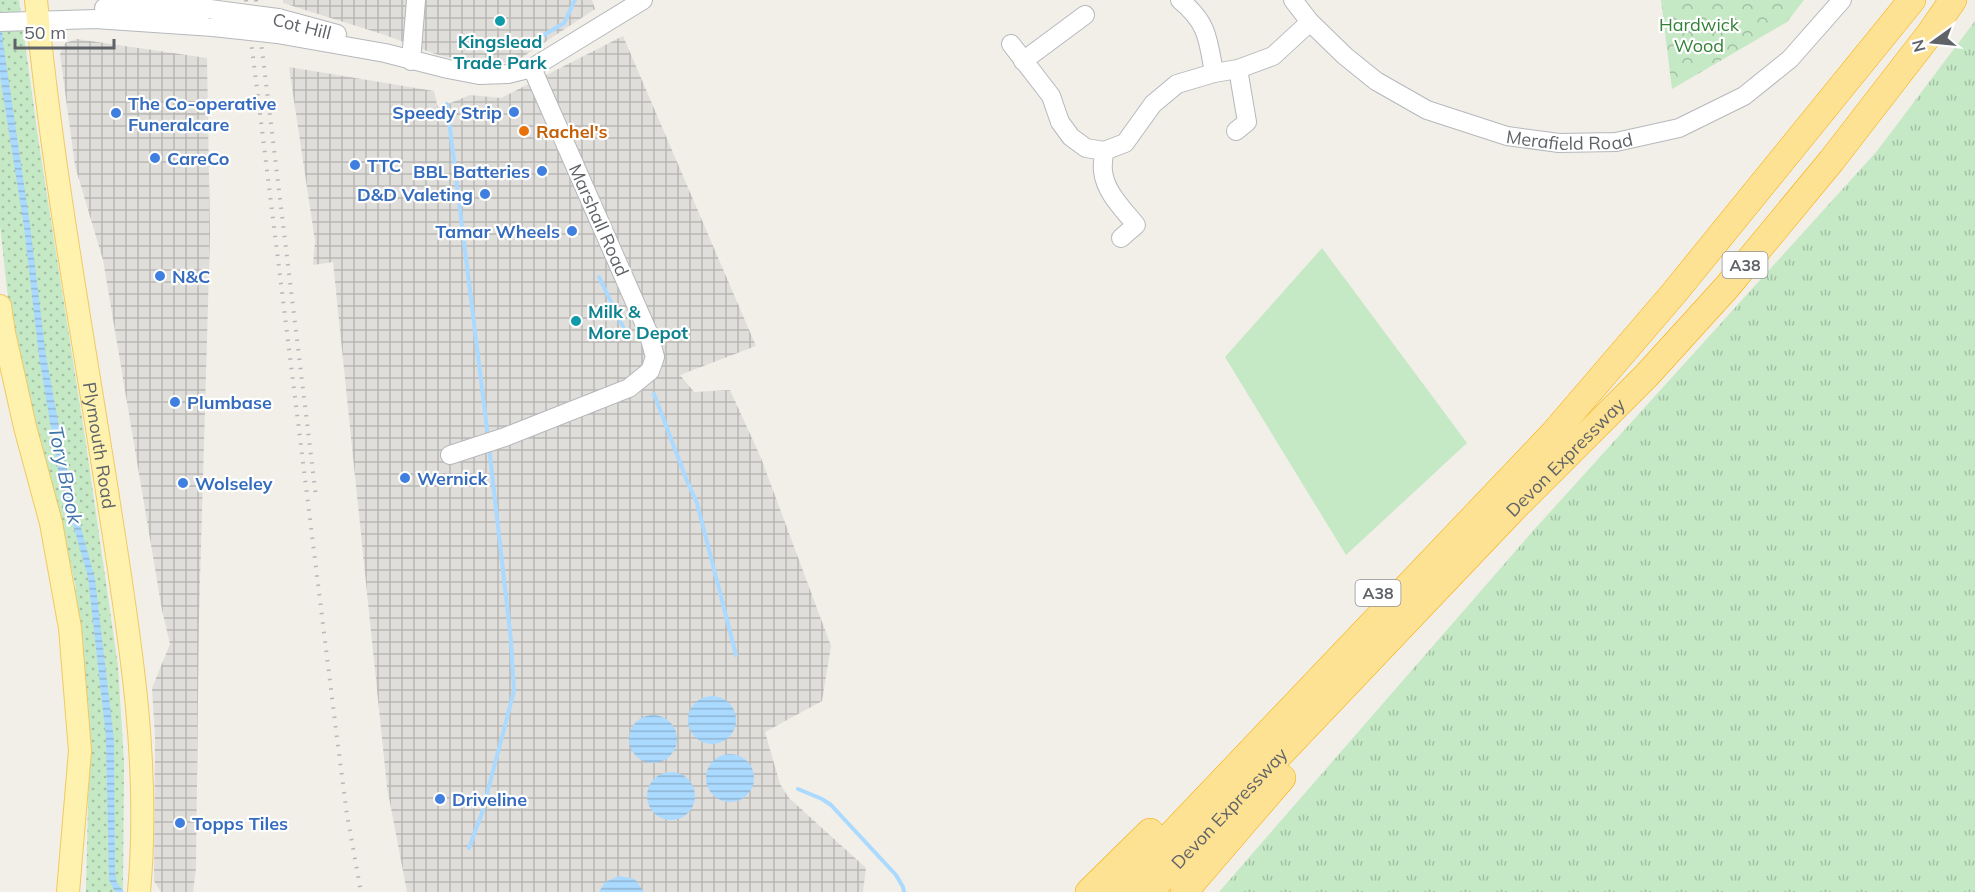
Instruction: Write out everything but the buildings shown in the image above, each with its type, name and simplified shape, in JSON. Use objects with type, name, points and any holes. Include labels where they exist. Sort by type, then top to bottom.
[{"type":"highway","name":"Devon Expressway","points":[[1117,892],[1553,434],[1788,154],[1912,0]]},
{"type":"highway","name":"Devon Expressway","points":[[1149,892],[1512,510],[1647,375],[1727,287],[1832,160],[1953,0]]},
{"type":"highway","name":"A38","points":[[1089,892],[1161,821],[1263,710],[1463,506],[1604,374]]},
{"type":"highway","name":"A38","points":[[1185,892],[1320,733],[1346,683]]},
{"type":"highway","name":"A38","points":[[1161,821],[1265,735]]},
{"type":"main road","name":"Plymouth Road","points":[[37,10],[51,138],[137,696],[143,824],[139,892]]},
{"type":"main road","points":[[0,306],[25,427],[51,523],[70,628],[80,751],[68,892]]},
{"type":"street","points":[[411,61],[416,0]]},
{"type":"street","name":"Cot Hill","points":[[2,22],[37,10],[210,9],[278,26],[354,39],[385,53],[411,61],[479,75],[508,74],[532,68],[643,0]]},
{"type":"street","points":[[1179,0],[1193,11],[1206,32],[1214,73]]},
{"type":"street","name":"Merafield Road","points":[[1293,0],[1345,57],[1376,81],[1427,110],[1507,136],[1559,143],[1616,142],[1679,128],[1744,96],[1790,59],[1842,0]]},
{"type":"street","name":"Cot Hill","points":[[37,10],[95,19],[213,27],[278,26]]},
{"type":"street","points":[[1023,61],[1085,15]]},
{"type":"street","points":[[1011,44],[1051,96],[1060,122],[1071,136],[1086,148],[1104,151],[1125,143],[1153,104],[1177,84],[1214,73],[1238,69],[1273,57],[1310,21]]},
{"type":"street","name":"Marshall Road","points":[[450,455],[505,437],[629,388],[650,371],[655,357],[648,332],[532,68]]},
{"type":"street","points":[[1236,131],[1247,123],[1238,69]]},
{"type":"street","points":[[1104,151],[1103,170],[1107,185],[1136,225],[1121,238]]},
{"type":"shaded area","points":[[283,0],[592,0],[595,9],[515,62],[481,65],[435,54],[385,35],[283,3]]},
{"type":"shaded area","points":[[623,36],[756,346],[680,375],[694,392],[730,390],[761,458],[831,646],[822,701],[765,732],[780,784],[789,798],[866,868],[863,892],[407,892],[387,787],[333,262],[313,265],[315,241],[289,67],[434,91],[438,108],[470,95],[501,98]]},
{"type":"shaded area","points":[[77,39],[207,58],[210,235],[199,616],[196,868],[193,892],[161,892],[154,881],[155,737],[152,688],[170,644],[162,610],[103,260],[75,166],[60,54],[65,43]]},
{"type":"green space","points":[[0,0],[19,0],[118,666],[124,763],[123,892],[86,892],[89,759],[75,583],[19,364],[9,307],[0,225]]},
{"type":"green space","name":"Hardwick Wood","points":[[1661,0],[1804,0],[1787,22],[1672,89]]},
{"type":"green space","points":[[1975,21],[1975,892],[1219,892],[1532,532],[1877,151]]},
{"type":"green space","points":[[1322,248],[1467,443],[1346,555],[1225,357]]},
{"type":"water","name":"Tory Brook","points":[[0,8],[46,356],[71,491],[95,579],[114,740],[115,872],[117,883],[124,892],[115,892],[109,880],[106,737],[88,577],[59,476],[39,356],[24,227],[0,75]]},
{"type":"water","points":[[707,696],[717,696],[729,703],[736,715],[736,725],[729,737],[717,744],[707,744],[692,733],[688,725],[688,715],[699,700]]},
{"type":"water","points":[[648,715],[658,715],[670,722],[677,734],[677,744],[670,756],[658,763],[648,763],[633,752],[629,744],[629,734],[640,719]]},
{"type":"water","points":[[725,754],[735,754],[747,761],[754,773],[754,783],[747,795],[735,802],[725,802],[710,791],[706,783],[706,773],[717,758]]},
{"type":"water","points":[[666,772],[676,772],[688,779],[695,791],[695,801],[688,813],[676,820],[666,820],[651,809],[647,801],[647,791],[658,776]]},
{"type":"water","points":[[619,876],[635,879],[644,892],[599,892],[605,882]]},
{"type":"waterway","points":[[544,35],[564,23],[575,0]]},
{"type":"waterway","points":[[447,104],[488,437]]},
{"type":"waterway","points":[[599,277],[624,329]]},
{"type":"waterway","points":[[654,394],[697,503],[736,655]]},
{"type":"waterway","points":[[469,848],[482,813],[514,691],[511,641],[489,447]]},
{"type":"waterway","points":[[798,789],[831,805],[896,875],[904,892]]},
{"type":"railway","points":[[246,0],[337,738],[347,815],[361,892]]},
{"type":"railway","points":[[256,0],[316,497]]},
{"type":"place","name":"Kingslead Trade Park","points":[[500,21]]},
{"type":"place","name":"Speedy Strip","points":[[514,112]]},
{"type":"place","name":"The Co-operative Funeralcare","points":[[116,113]]},
{"type":"place","name":"Rachel's","points":[[524,131]]},
{"type":"place","name":"CareCo","points":[[155,158]]},
{"type":"place","name":"TTC","points":[[355,165]]},
{"type":"place","name":"BBL Batteries","points":[[542,171]]},
{"type":"place","name":"D&D Valeting","points":[[485,194]]},
{"type":"place","name":"Tamar Wheels","points":[[572,231]]},
{"type":"place","name":"N&C","points":[[160,276]]},
{"type":"place","name":"Milk & More Depot","points":[[576,321]]},
{"type":"place","name":"Plumbase","points":[[175,402]]},
{"type":"place","name":"Wernick","points":[[405,478]]},
{"type":"place","name":"Wolseley","points":[[183,483]]},
{"type":"place","name":"Driveline","points":[[440,799]]},
{"type":"place","name":"Topps Tiles","points":[[180,823]]}]
